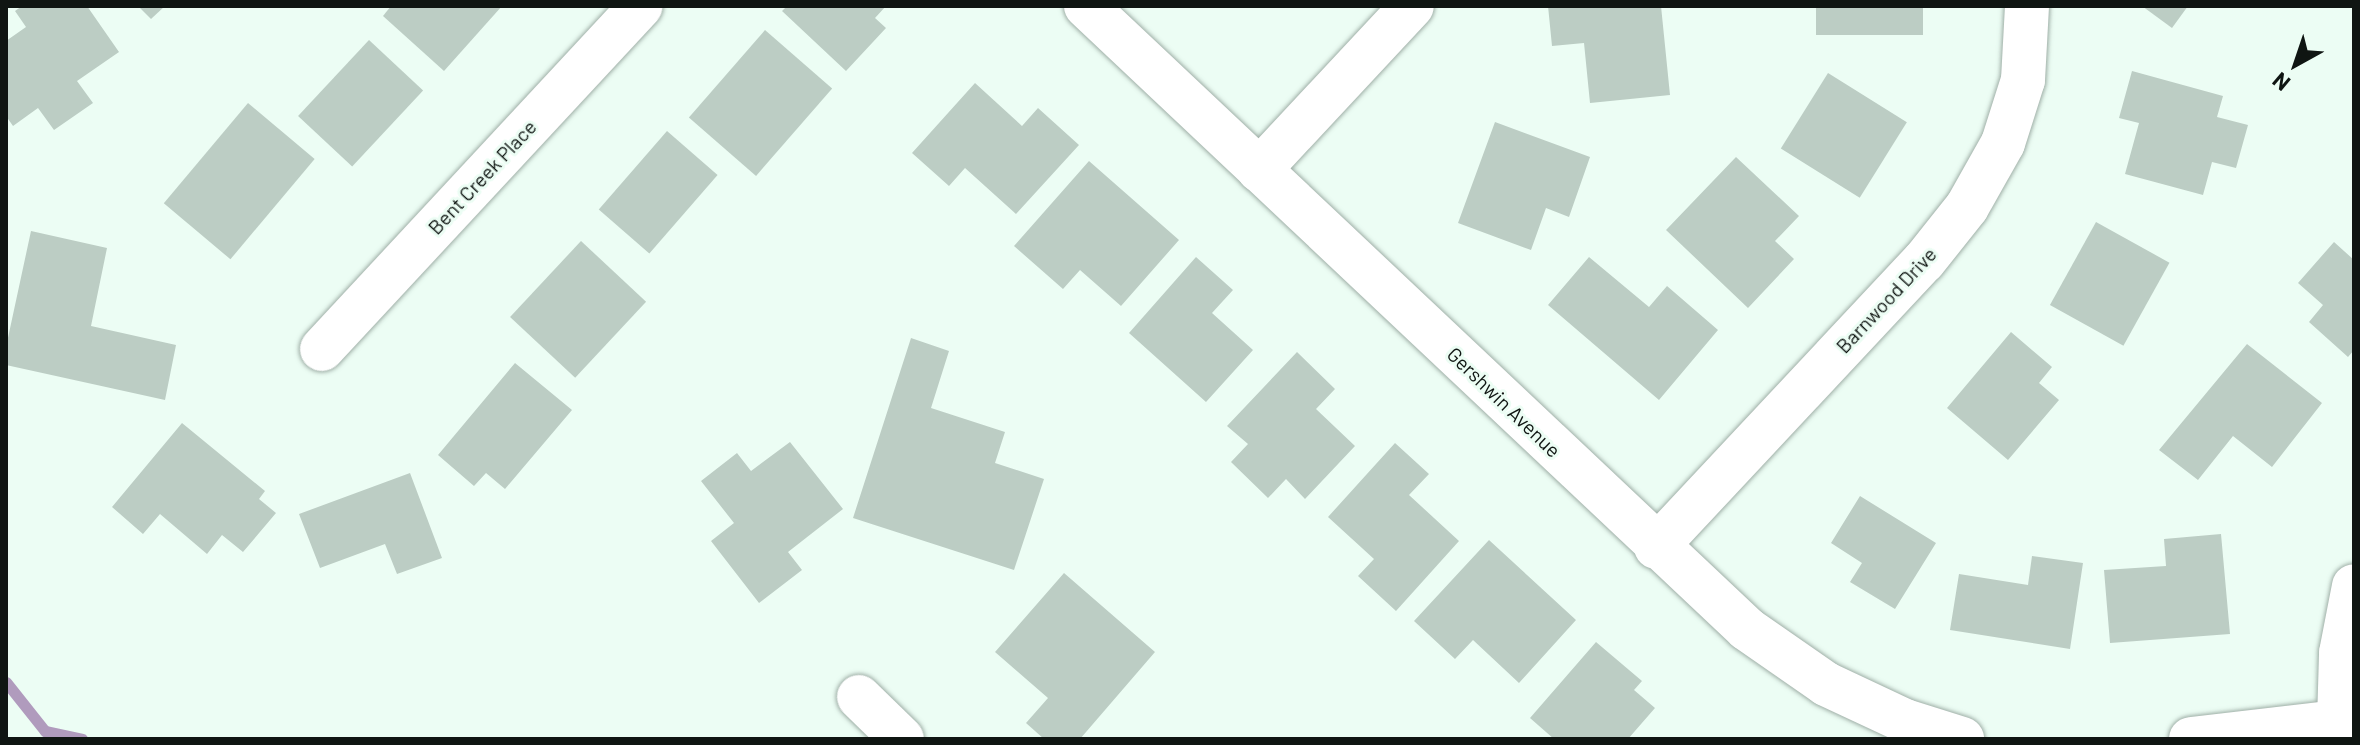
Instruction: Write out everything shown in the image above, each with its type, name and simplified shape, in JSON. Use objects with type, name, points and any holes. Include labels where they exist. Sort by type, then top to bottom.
[{"type":"street","name":"Bent Creek Place","points":[[322,349],[641,6]]},
{"type":"street","name":"Gershwin Avenue","points":[[1086,6],[1656,547],[1747,629],[1826,684],[1905,721],[1962,739]]},
{"type":"street","points":[[1259,170],[1412,6]]},
{"type":"street","name":"Barnwood Drive","points":[[1656,547],[1924,261],[1967,207],[2003,143],[2023,80],[2027,6]]},
{"type":"street","points":[[2191,739],[2346,724],[2341,653],[2354,586]]},
{"type":"street","points":[[859,697],[902,739]]},
{"type":"building","points":[[22,6],[87,6],[119,52],[77,81],[93,103],[54,130],[38,108],[13,126],[6,116],[6,41],[26,27],[15,11]]},
{"type":"building","points":[[138,6],[165,6],[151,19]]},
{"type":"building","points":[[391,6],[502,6],[444,71],[383,16]]},
{"type":"building","points":[[787,6],[886,6],[875,18],[886,28],[846,71],[782,11]]},
{"type":"building","points":[[1548,6],[1661,6],[1670,95],[1590,103],[1584,43],[1552,46]]},
{"type":"building","points":[[1816,6],[1923,6],[1923,35],[1816,35]]},
{"type":"building","points":[[2142,6],[2188,6],[2172,28]]},
{"type":"building","points":[[765,30],[832,88],[756,176],[689,118]]},
{"type":"building","points":[[369,40],[423,90],[352,167],[298,116]]},
{"type":"building","points":[[2132,71],[2223,96],[2217,117],[2248,125],[2236,168],[2212,162],[2203,195],[2125,174],[2139,123],[2119,118]]},
{"type":"building","points":[[1828,73],[1907,122],[1860,198],[1781,148]]},
{"type":"building","points":[[975,83],[1022,126],[1038,108],[1079,145],[1016,214],[965,168],[949,186],[912,153]]},
{"type":"building","points":[[248,103],[315,159],[230,259],[164,203]]},
{"type":"building","points":[[1495,122],[1590,157],[1569,217],[1546,208],[1531,250],[1458,223]]},
{"type":"building","points":[[667,131],[718,175],[649,253],[599,209]]},
{"type":"building","points":[[1736,157],[1799,216],[1775,241],[1794,259],[1748,308],[1666,230]]},
{"type":"building","points":[[1089,161],[1179,240],[1121,306],[1080,270],[1063,289],[1014,246]]},
{"type":"building","points":[[2096,222],[2169,263],[2123,346],[2050,305]]},
{"type":"building","points":[[31,231],[107,248],[91,326],[176,345],[165,400],[6,365],[6,347]]},
{"type":"building","points":[[581,241],[646,302],[575,378],[510,317]]},
{"type":"building","points":[[2334,242],[2354,260],[2354,350],[2348,357],[2309,322],[2323,305],[2298,283]]},
{"type":"building","points":[[1196,257],[1233,290],[1212,313],[1253,350],[1206,402],[1129,333]]},
{"type":"building","points":[[1589,257],[1649,307],[1667,286],[1718,330],[1659,400],[1548,305]]},
{"type":"building","points":[[2011,332],[2052,367],[2039,383],[2059,400],[2008,460],[1947,408]]},
{"type":"building","points":[[911,338],[949,351],[931,408],[1005,432],[995,463],[1044,479],[1014,570],[853,518]]},
{"type":"building","points":[[2247,344],[2322,403],[2272,467],[2233,436],[2198,480],[2159,450]]},
{"type":"building","points":[[1297,352],[1335,389],[1316,409],[1355,446],[1305,499],[1286,479],[1268,498],[1231,462],[1248,444],[1227,426]]},
{"type":"building","points":[[515,363],[572,410],[505,489],[486,473],[474,486],[438,455]]},
{"type":"building","points":[[182,423],[265,491],[259,499],[276,513],[243,552],[222,535],[207,554],[160,514],[143,534],[112,507]]},
{"type":"building","points":[[790,442],[843,509],[788,552],[802,570],[759,603],[711,541],[734,523],[701,481],[737,453],[751,471]]},
{"type":"building","points":[[1395,443],[1429,474],[1409,495],[1459,541],[1396,611],[1358,576],[1374,559],[1328,517]]},
{"type":"building","points":[[410,473],[442,558],[397,574],[385,544],[320,568],[299,514]]},
{"type":"building","points":[[1860,496],[1936,543],[1895,609],[1850,582],[1862,563],[1831,543]]},
{"type":"building","points":[[2221,534],[2230,634],[2110,643],[2104,570],[2166,566],[2164,539]]},
{"type":"building","points":[[1489,540],[1576,620],[1519,683],[1473,640],[1455,659],[1414,621]]},
{"type":"building","points":[[2032,556],[2083,563],[2070,649],[1950,630],[1959,574],[2028,585]]},
{"type":"building","points":[[1064,573],[1155,652],[1080,739],[1044,739],[1026,723],[1048,698],[995,652]]},
{"type":"building","points":[[1596,642],[1642,681],[1634,690],[1655,708],[1628,739],[1554,739],[1530,718]]},
{"type":"waterway","points":[[6,682],[45,731],[82,739]]}]
